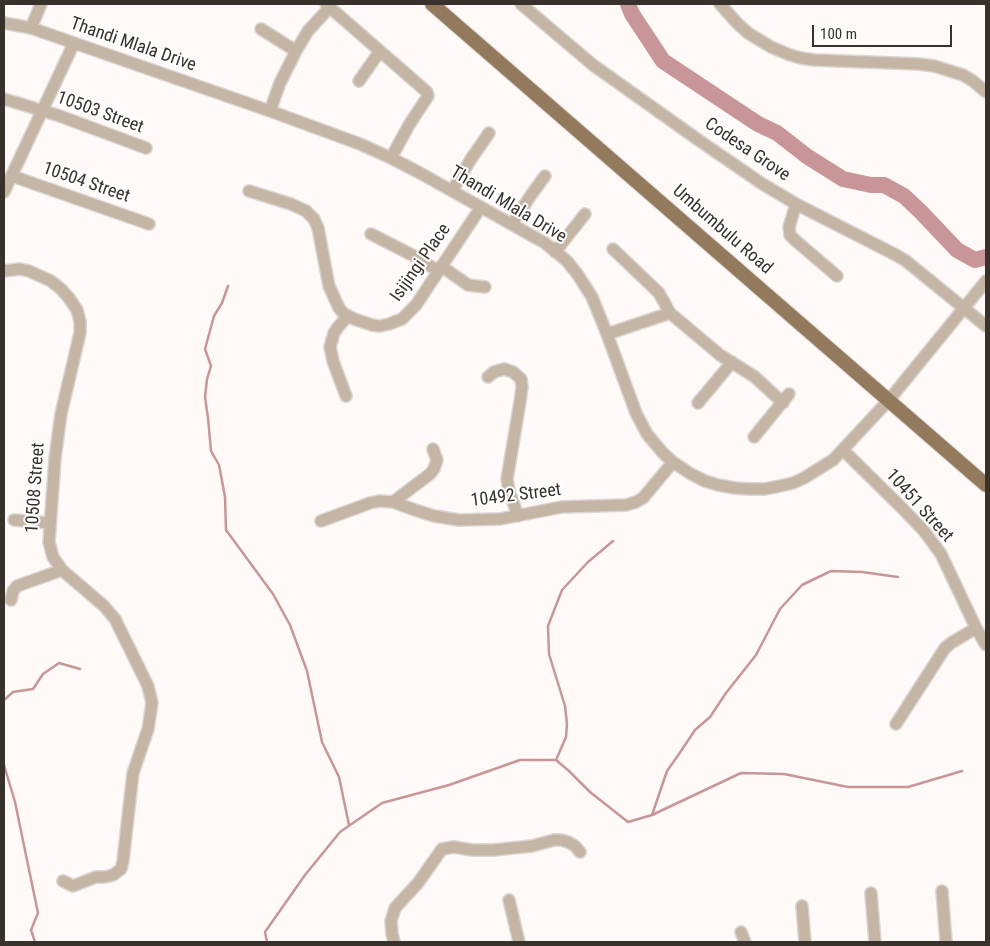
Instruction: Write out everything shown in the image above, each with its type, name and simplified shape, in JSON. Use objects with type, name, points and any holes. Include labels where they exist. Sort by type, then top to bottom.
[{"type":"main road","name":"Umbumbulu Road","points":[[432,4],[986,485]]},
{"type":"street","points":[[31,28],[40,4]]},
{"type":"street","name":"Codesa Grove","points":[[521,4],[593,65],[761,183],[796,204],[896,254],[986,326]]},
{"type":"street","points":[[720,4],[748,32],[771,47],[790,55],[814,60],[934,66],[963,75],[973,80],[986,92]]},
{"type":"street","points":[[270,111],[280,83],[296,51],[308,31],[328,5],[425,89],[428,94],[391,158]]},
{"type":"street","name":"Thandi Mlala Drive","points":[[4,23],[31,28],[360,144],[391,158],[545,244],[567,261],[592,297],[633,407],[654,444],[673,462],[691,474],[718,485],[735,488],[766,489],[793,483],[833,460],[889,400],[986,281]]},
{"type":"street","points":[[261,29],[296,51]]},
{"type":"street","points":[[4,192],[74,43]]},
{"type":"street","points":[[359,81],[380,51]]},
{"type":"street","name":"10503 Street","points":[[4,99],[42,110],[146,148]]},
{"type":"street","points":[[452,191],[489,133]]},
{"type":"street","name":"10504 Street","points":[[12,176],[150,224]]},
{"type":"street","points":[[512,224],[545,176]]},
{"type":"street","points":[[249,190],[291,204],[306,211],[314,219],[320,233],[329,286],[339,308],[348,316],[334,333],[330,347],[346,396]]},
{"type":"street","points":[[796,204],[789,227],[790,235],[837,276]]},
{"type":"street","name":"Isijingi Place","points":[[348,316],[363,323],[380,326],[396,322],[402,318],[416,305],[481,207]]},
{"type":"street","points":[[556,252],[585,214]]},
{"type":"street","points":[[370,234],[468,285],[485,287]]},
{"type":"street","points":[[613,249],[659,293],[670,313],[712,348],[786,398],[754,437]]},
{"type":"street","name":"10508 Street","points":[[4,270],[20,269],[29,271],[51,281],[69,298],[80,321],[80,333],[61,414],[55,458],[50,550],[62,570],[104,606],[115,619],[148,686],[152,703],[148,730],[133,773],[121,869],[113,875],[96,877],[73,886],[63,881]]},
{"type":"street","points":[[607,334],[670,313]]},
{"type":"street","points":[[698,403],[732,362]]},
{"type":"street","points":[[488,377],[504,369],[513,372],[520,380],[522,387],[507,478],[509,491],[518,516]]},
{"type":"street","points":[[393,502],[434,469],[437,460],[433,449]]},
{"type":"street","name":"10451 Street","points":[[843,450],[924,531],[941,554],[986,645]]},
{"type":"street","name":"10492 Street","points":[[321,522],[370,503],[388,500],[446,519],[487,520],[562,507],[626,505],[643,498],[673,462]]},
{"type":"street","points":[[14,520],[50,523]]},
{"type":"street","points":[[11,600],[13,591],[17,586],[62,570]]},
{"type":"street","points":[[896,724],[945,648],[976,628]]},
{"type":"street","points":[[394,942],[392,921],[396,908],[418,883],[442,849],[454,847],[472,850],[494,850],[532,846],[554,840],[562,840],[575,846],[580,852]]},
{"type":"street","points":[[942,891],[946,942]]},
{"type":"street","points":[[870,893],[875,942]]},
{"type":"street","points":[[510,900],[519,942]]},
{"type":"street","points":[[802,906],[805,942]]},
{"type":"waterway","points":[[628,4],[632,14],[663,61],[758,124],[777,133],[808,157],[843,179],[871,185],[884,185],[904,196],[957,250],[975,260],[986,257]]},
{"type":"waterway","points":[[228,286],[222,303],[214,316],[205,349],[211,366],[205,397],[211,451],[219,465],[225,497],[226,530],[273,594],[290,625],[307,671],[322,742],[339,777],[349,825]]},
{"type":"waterway","points":[[556,760],[566,737],[567,724],[565,706],[549,654],[548,626],[562,590],[588,562],[613,541]]},
{"type":"waterway","points":[[652,815],[667,771],[695,730],[710,717],[756,655],[780,609],[802,585],[831,571],[862,572],[898,577]]},
{"type":"waterway","points":[[4,700],[13,692],[33,689],[43,674],[59,663],[80,669]]},
{"type":"waterway","points":[[267,942],[265,932],[305,875],[340,832],[382,803],[449,785],[520,760],[556,760],[590,792],[628,822],[652,815],[741,773],[784,774],[848,787],[908,787],[962,771]]},
{"type":"waterway","points":[[4,765],[15,802],[38,913],[31,930],[35,942]]}]
